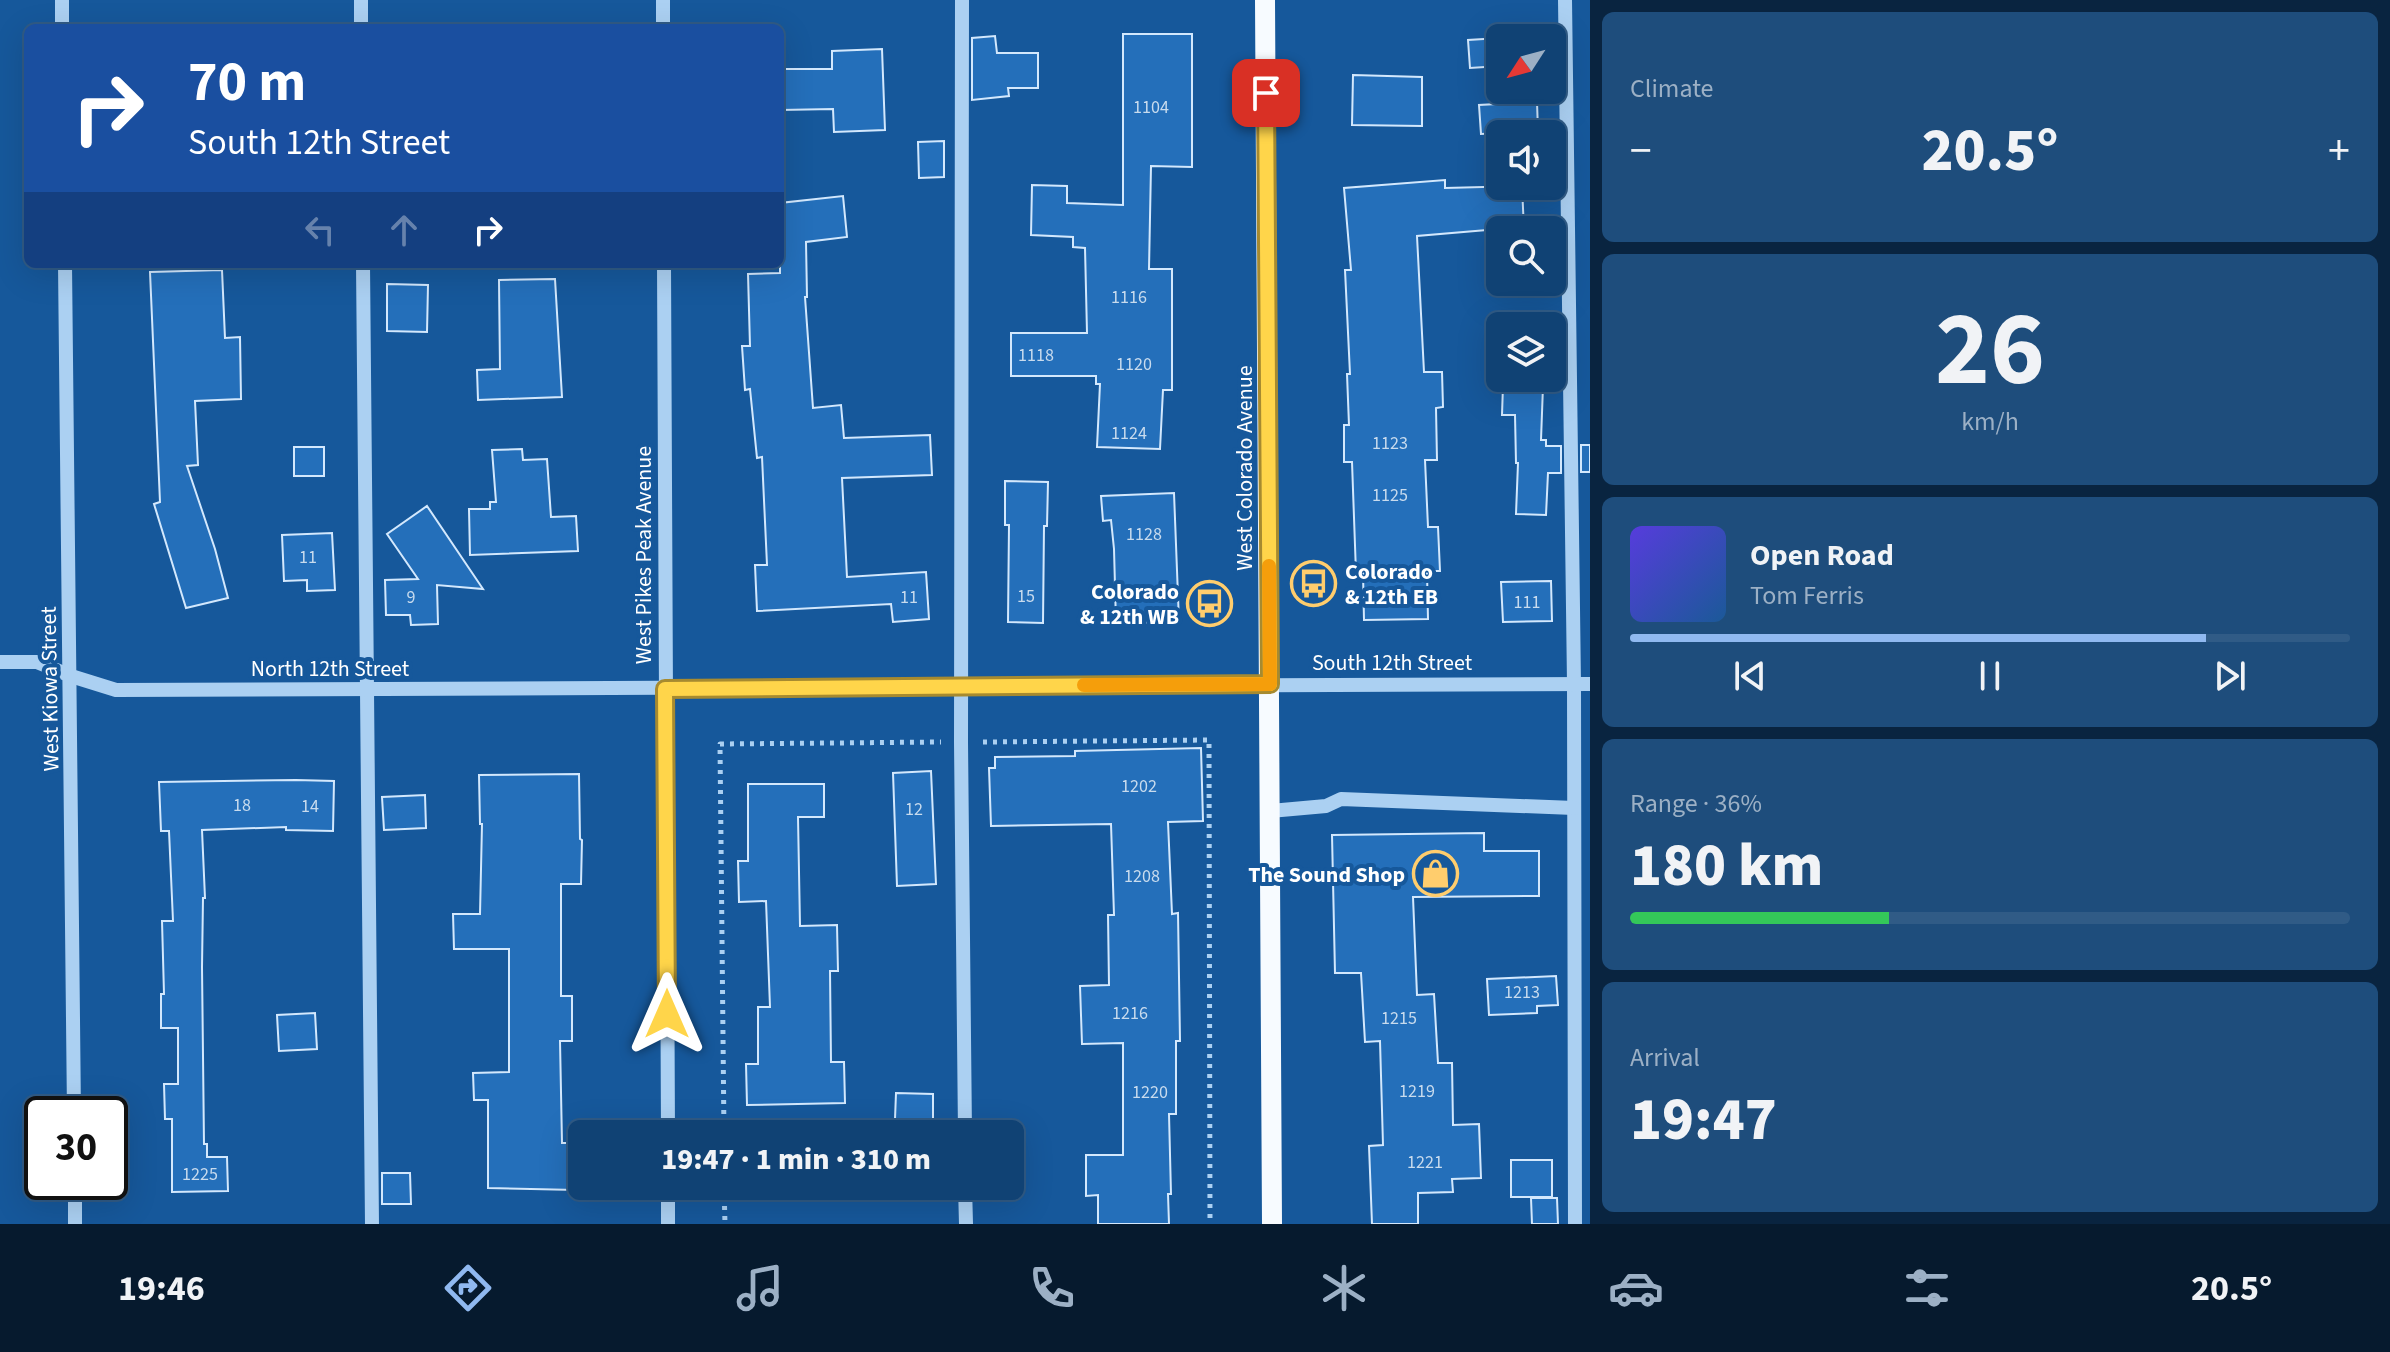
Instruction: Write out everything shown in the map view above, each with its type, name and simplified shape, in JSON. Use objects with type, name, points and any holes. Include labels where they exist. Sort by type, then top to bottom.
[{"type":"main road","name":"West Colorado Avenue","points":[[1265,0],[1272,1224]]},
{"type":"street","points":[[62,0],[62,24]]},
{"type":"street","points":[[361,0],[361,24]]},
{"type":"street","points":[[663,0],[663,24]]},
{"type":"street","points":[[962,0],[965,1120]]},
{"type":"street","points":[[1565,0],[1574,684],[1575,1224]]},
{"type":"street","name":"West Kiowa Street","points":[[65,268],[74,1096]]},
{"type":"street","points":[[363,268],[372,1224]]},
{"type":"street","name":"West Pikes Peak Avenue","points":[[664,268],[668,1120]]},
{"type":"street","name":"North 12th Street","points":[[0,662],[37,662],[116,690],[665,689]]},
{"type":"street","name":"South 12th Street","points":[[665,689],[1590,684]]},
{"type":"street","points":[[1270,811],[1326,806],[1341,799],[1574,808]]},
{"type":"street","points":[[75,1200],[75,1224]]},
{"type":"street","points":[[668,1200],[668,1224]]},
{"type":"street","points":[[965,1200],[966,1224]]},
{"type":"path","points":[[724,1200],[725,1224]]},
{"type":"building","points":[[1123,34],[1192,34],[1192,167],[1151,166],[1149,269],[1172,269],[1172,390],[1163,390],[1160,449],[1097,447],[1100,384],[1096,384],[1096,376],[1011,376],[1011,333],[1087,333],[1085,248],[1073,247],[1073,237],[1031,235],[1032,185],[1067,186],[1067,203],[1123,205]]},
{"type":"building","points":[[995,36],[997,53],[1038,53],[1038,88],[1008,88],[1009,96],[972,100],[972,38]]},
{"type":"building","points":[[1486,39],[1486,67],[1470,68],[1468,40]]},
{"type":"building","points":[[882,49],[885,130],[834,132],[833,109],[784,110],[784,69],[832,69],[832,51]]},
{"type":"building","points":[[1353,75],[1422,77],[1422,126],[1352,125]]},
{"type":"building","points":[[1537,104],[1538,120],[1486,120],[1486,134],[1481,134],[1479,105]]},
{"type":"building","points":[[944,141],[944,177],[919,178],[918,142]]},
{"type":"building","points":[[1445,180],[1445,188],[1486,187],[1486,200],[1523,200],[1523,216],[1486,216],[1486,230],[1417,236],[1424,372],[1442,372],[1443,407],[1436,408],[1437,460],[1425,460],[1428,527],[1438,527],[1440,571],[1427,571],[1428,619],[1364,620],[1363,573],[1356,573],[1352,462],[1344,462],[1344,425],[1349,425],[1347,374],[1350,374],[1345,270],[1351,270],[1344,188]]},
{"type":"building","points":[[843,196],[847,237],[806,242],[805,297],[813,408],[841,405],[844,438],[930,435],[932,475],[842,478],[847,577],[926,572],[929,619],[893,622],[891,604],[757,611],[755,565],[767,565],[762,457],[757,458],[750,389],[745,390],[742,346],[750,346],[748,274],[780,273],[780,268],[784,268],[784,203]]},
{"type":"building","points":[[222,270],[225,338],[240,337],[241,399],[195,401],[198,465],[187,466],[228,598],[186,608],[154,504],[160,502],[150,272]]},
{"type":"building","points":[[555,279],[562,397],[478,400],[477,370],[500,369],[499,280]]},
{"type":"building","points":[[387,284],[428,285],[427,332],[387,331]]},
{"type":"building","points":[[1503,392],[1543,392],[1541,440],[1546,440],[1546,446],[1561,446],[1561,473],[1548,473],[1546,515],[1516,514],[1518,463],[1515,415],[1502,415]]},
{"type":"building","points":[[1581,445],[1590,445],[1590,472],[1581,472]]},
{"type":"building","points":[[294,447],[324,447],[324,476],[294,476]]},
{"type":"building","points":[[522,449],[523,460],[547,459],[551,517],[576,516],[578,551],[470,555],[469,509],[490,509],[490,502],[496,502],[492,450]]},
{"type":"building","points":[[1005,481],[1048,482],[1047,526],[1044,526],[1043,623],[1008,622],[1009,525],[1005,525]]},
{"type":"building","points":[[1174,493],[1179,622],[1116,623],[1111,520],[1103,521],[1101,496]]},
{"type":"building","points":[[427,506],[483,589],[437,585],[438,624],[411,625],[410,615],[386,615],[385,580],[418,579],[387,534]]},
{"type":"building","points":[[332,533],[335,590],[307,591],[307,580],[284,581],[282,535]]},
{"type":"building","points":[[1551,581],[1552,621],[1503,622],[1501,582]]},
{"type":"building","points":[[1201,748],[1203,821],[1168,822],[1172,914],[1178,913],[1180,1041],[1176,1041],[1176,1114],[1169,1114],[1169,1224],[1098,1224],[1098,1195],[1086,1196],[1086,1155],[1123,1155],[1123,1043],[1082,1044],[1080,986],[1109,985],[1108,915],[1114,915],[1111,824],[991,826],[989,768],[995,768],[995,757],[1075,756],[1075,751]]},
{"type":"building","points":[[931,771],[936,884],[897,886],[893,773]]},
{"type":"building","points":[[579,774],[581,884],[561,884],[561,996],[572,996],[572,1041],[560,1041],[562,1143],[568,1143],[568,1190],[488,1188],[488,1100],[474,1100],[473,1073],[509,1072],[509,949],[454,949],[453,914],[480,914],[482,824],[479,775]]},
{"type":"building","points":[[334,781],[333,831],[286,830],[286,827],[202,830],[205,898],[202,967],[204,1144],[207,1144],[207,1157],[227,1157],[228,1191],[172,1192],[172,1119],[165,1119],[164,1084],[178,1084],[178,1028],[161,1028],[161,994],[164,994],[162,921],[173,921],[169,831],[161,831],[159,782]]},
{"type":"building","points":[[748,784],[824,784],[824,817],[798,817],[800,926],[837,925],[838,971],[830,971],[831,1062],[844,1062],[845,1103],[747,1105],[746,1064],[758,1064],[758,1007],[770,1007],[766,901],[739,902],[738,861],[748,861]]},
{"type":"building","points":[[425,795],[426,828],[384,830],[382,797]]},
{"type":"building","points":[[1484,833],[1484,851],[1539,851],[1539,896],[1413,897],[1417,995],[1434,994],[1438,1063],[1452,1063],[1453,1125],[1479,1124],[1481,1178],[1452,1179],[1453,1192],[1418,1193],[1418,1224],[1372,1224],[1369,1146],[1383,1145],[1380,1041],[1365,1042],[1361,973],[1335,973],[1332,835]]},
{"type":"building","points":[[1556,976],[1558,1005],[1537,1006],[1537,1013],[1489,1015],[1487,979]]},
{"type":"building","points":[[315,1013],[317,1049],[279,1051],[277,1015]]},
{"type":"building","points":[[896,1093],[933,1094],[933,1119],[895,1119]]},
{"type":"building","points":[[1511,1160],[1552,1160],[1552,1197],[1511,1197]]},
{"type":"building","points":[[382,1173],[410,1173],[411,1204],[382,1204]]},
{"type":"building","points":[[1531,1198],[1557,1198],[1558,1224],[1532,1224]]},
{"type":"slow traffic","points":[[1084,685],[1270,684],[1269,566]]},
{"type":"place","name":"Colorado & 12th EB","points":[[1314,584]]},
{"type":"place","name":"Colorado & 12th WB","points":[[1210,604]]},
{"type":"place","name":"The Sound Shop","points":[[1436,874]]},
{"type":"route","points":[[667,1014],[665,689],[1270,684],[1266,93]]}]
